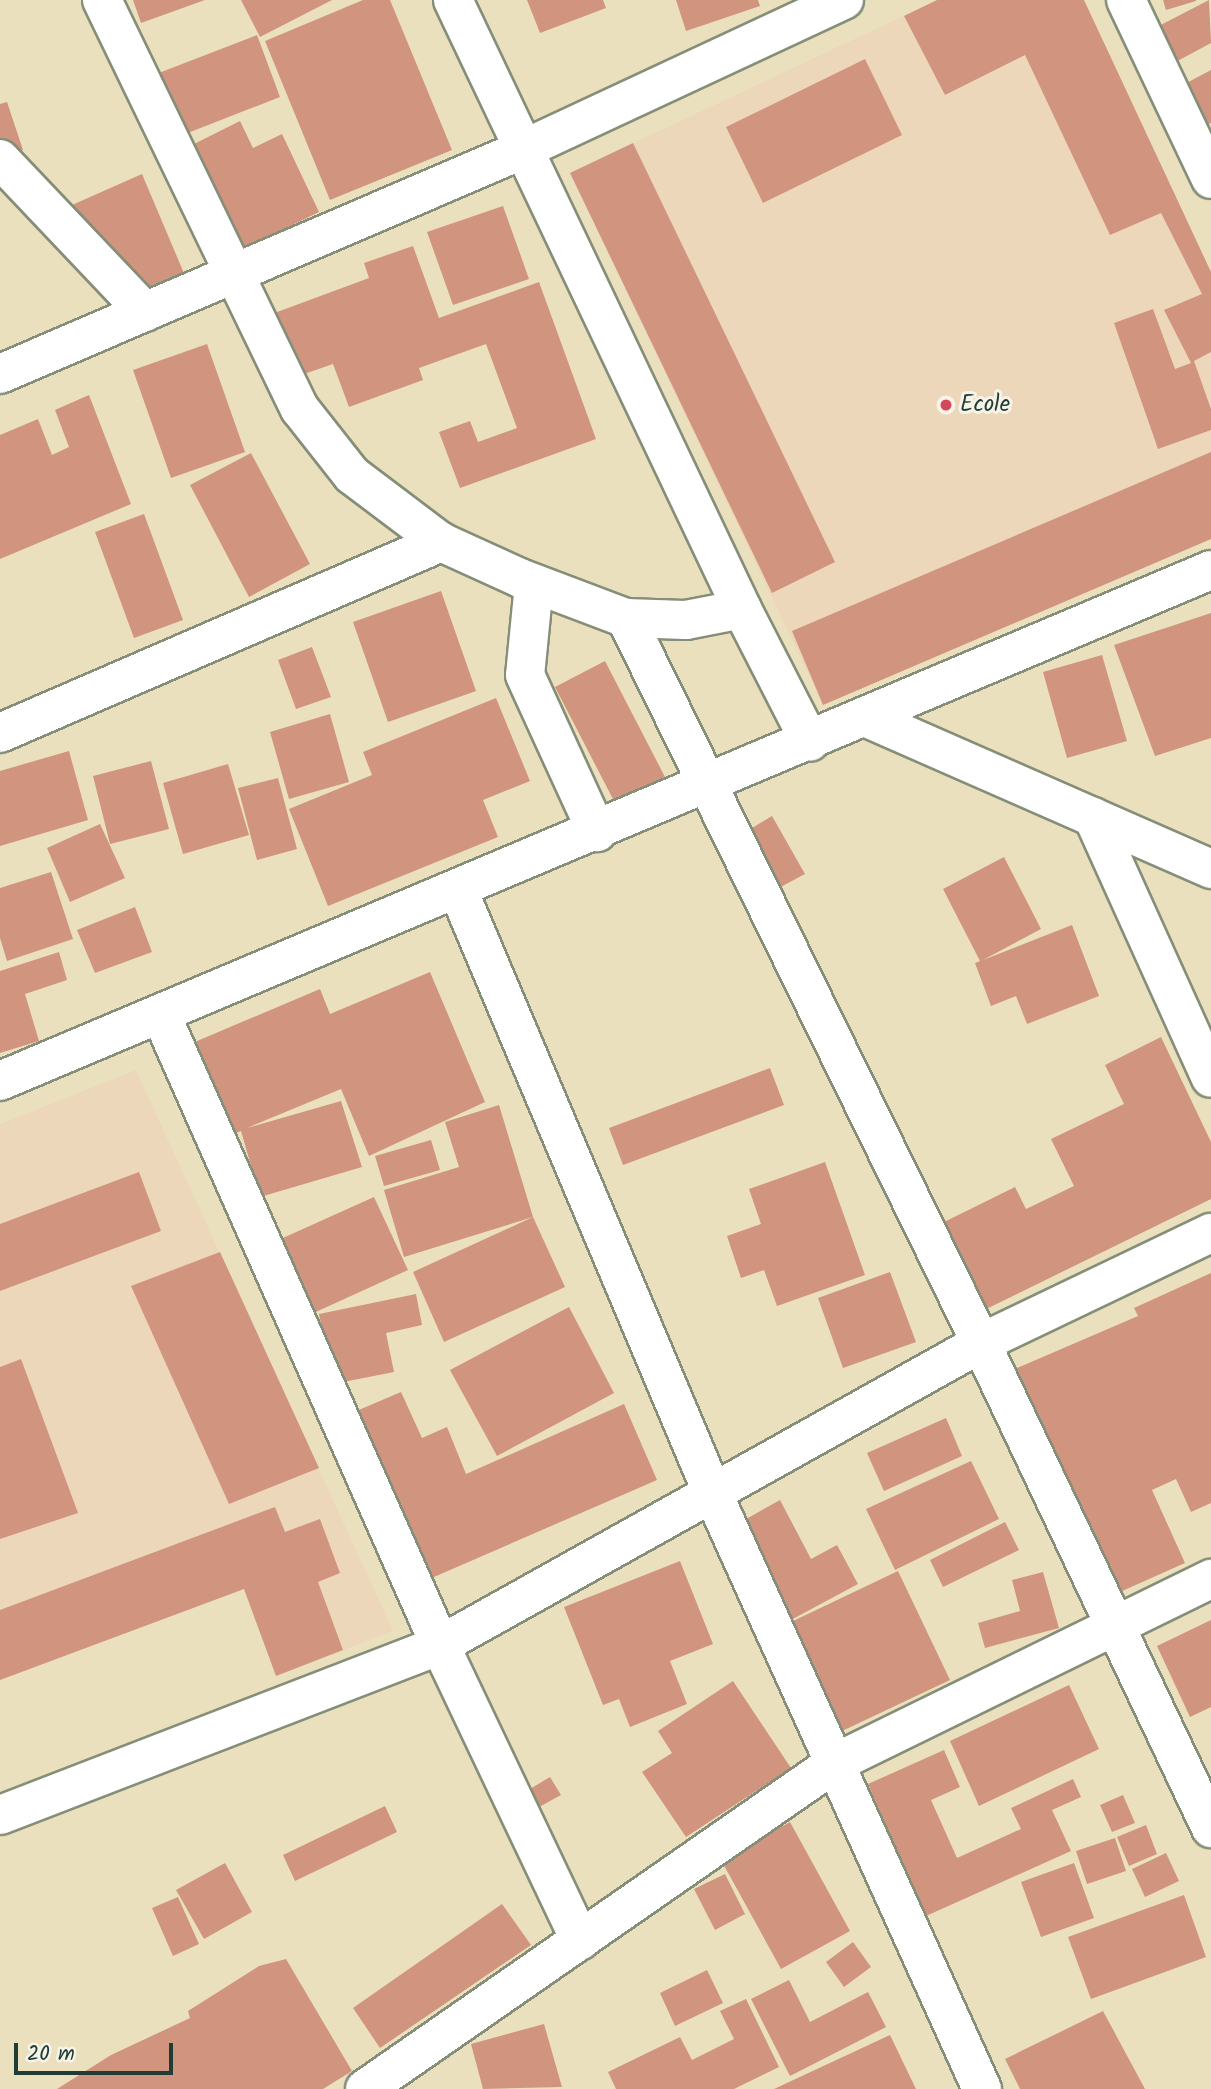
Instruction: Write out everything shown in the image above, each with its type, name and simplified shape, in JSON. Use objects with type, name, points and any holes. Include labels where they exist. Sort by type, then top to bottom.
[{"type":"street","points":[[102,0],[232,275],[307,418],[352,475],[441,542],[534,584],[626,618],[686,620],[742,609]]},
{"type":"street","points":[[453,0],[742,609],[810,742]]},
{"type":"street","points":[[1126,0],[1211,179]]},
{"type":"street","points":[[0,374],[524,149],[823,5]]},
{"type":"street","points":[[0,159],[145,312]]},
{"type":"street","points":[[0,733],[441,542]]},
{"type":"street","points":[[0,1081],[597,832],[1211,570]]},
{"type":"street","points":[[534,584],[525,675],[597,832]]},
{"type":"street","points":[[626,618],[981,1343],[1211,1828]]},
{"type":"street","points":[[867,718],[1211,869]]},
{"type":"street","points":[[1093,817],[1211,1078]]},
{"type":"street","points":[[458,890],[713,1494],[982,2089]]},
{"type":"street","points":[[161,1015],[439,1644],[580,1940]]},
{"type":"street","points":[[0,1815],[439,1644],[981,1343],[1211,1233]]},
{"type":"street","points":[[365,2089],[835,1763],[1211,1578]]},
{"type":"shaded area","name":"Ecole","points":[[937,0],[1084,0],[1211,272],[1211,539],[823,705],[570,173]]},
{"type":"shaded area","points":[[136,1070],[393,1631],[276,1676],[244,1589],[0,1680],[0,1124]]},
{"type":"building","points":[[133,0],[205,0],[141,23]]},
{"type":"building","points":[[241,0],[332,0],[260,37]]},
{"type":"building","points":[[363,0],[390,0],[452,150],[330,200],[265,41]]},
{"type":"building","points":[[527,0],[603,0],[606,8],[540,33]]},
{"type":"building","points":[[676,0],[758,0],[760,6],[686,31]]},
{"type":"building","points":[[937,0],[1084,0],[1211,272],[1211,352],[1194,361],[1211,409],[1211,430],[1158,449],[1114,323],[1153,309],[1175,369],[1191,363],[1164,310],[1202,294],[1161,213],[1110,235],[1025,55],[945,95],[904,16]]},
{"type":"building","points":[[1163,0],[1196,0],[1196,1],[1166,10]]},
{"type":"building","points":[[1209,0],[1211,43],[1170,65],[1151,30]]},
{"type":"building","points":[[257,35],[280,97],[175,138],[151,76]]},
{"type":"building","points":[[865,59],[902,135],[763,203],[726,127]]},
{"type":"building","points":[[1211,70],[1211,123],[1197,130],[1177,88]]},
{"type":"building","points":[[7,102],[23,150],[0,158],[0,104]]},
{"type":"building","points":[[240,121],[253,148],[282,134],[319,212],[243,249],[192,145]]},
{"type":"building","points":[[633,143],[835,562],[772,593],[570,173]]},
{"type":"building","points":[[142,174],[186,278],[115,308],[72,205]]},
{"type":"building","points":[[503,206],[529,279],[453,305],[427,232]]},
{"type":"building","points":[[413,246],[439,318],[539,282],[596,439],[460,488],[439,432],[470,421],[478,442],[517,428],[486,344],[419,368],[423,380],[349,407],[333,364],[284,381],[261,318],[369,278],[364,263]]},
{"type":"building","points":[[207,344],[245,452],[171,478],[133,370]]},
{"type":"building","points":[[89,395],[131,504],[0,559],[0,435],[38,419],[52,455],[69,447],[55,410]]},
{"type":"building","points":[[1211,452],[1211,539],[823,705],[792,631]]},
{"type":"building","points":[[251,453],[310,564],[249,597],[190,485]]},
{"type":"building","points":[[144,514],[183,620],[134,638],[95,532]]},
{"type":"building","points":[[441,591],[476,691],[388,722],[353,622]]},
{"type":"building","points":[[1211,613],[1211,738],[1155,756],[1114,645]]},
{"type":"building","points":[[312,647],[331,697],[296,709],[278,660]]},
{"type":"building","points":[[1102,655],[1127,741],[1067,758],[1043,672]]},
{"type":"building","points":[[605,661],[665,777],[615,803],[555,687]]},
{"type":"building","points":[[496,698],[530,781],[483,800],[498,837],[328,906],[289,809],[372,775],[363,752]]},
{"type":"building","points":[[330,714],[349,782],[289,799],[270,732]]},
{"type":"building","points":[[69,751],[88,820],[0,846],[0,771]]},
{"type":"building","points":[[151,761],[169,829],[110,844],[93,776]]},
{"type":"building","points":[[228,764],[249,835],[183,854],[163,783]]},
{"type":"building","points":[[278,778],[297,849],[257,860],[238,788]]},
{"type":"building","points":[[772,816],[805,874],[773,891],[742,834]]},
{"type":"building","points":[[100,824],[125,878],[70,902],[47,848]]},
{"type":"building","points":[[1004,857],[1041,929],[983,960],[1072,925],[1099,996],[1027,1024],[1016,996],[991,1006],[975,963],[980,961],[943,889]]},
{"type":"building","points":[[51,872],[73,939],[7,961],[0,938],[0,888]]},
{"type":"building","points":[[135,907],[152,952],[95,973],[77,930]]},
{"type":"building","points":[[59,952],[67,980],[25,994],[39,1041],[0,1053],[0,971]]},
{"type":"building","points":[[430,972],[485,1102],[369,1156],[341,1089],[247,1128],[341,1101],[362,1167],[260,1197],[241,1131],[221,1139],[183,1047],[320,989],[330,1014]]},
{"type":"building","points":[[1161,1037],[1211,1142],[1211,1199],[976,1314],[934,1227],[1015,1187],[1026,1209],[1074,1186],[1051,1139],[1124,1104],[1105,1065]]},
{"type":"building","points":[[770,1068],[784,1105],[623,1165],[609,1128]]},
{"type":"building","points":[[499,1105],[533,1217],[404,1257],[384,1190],[459,1167],[445,1122]]},
{"type":"building","points":[[431,1140],[440,1170],[384,1186],[375,1156]]},
{"type":"building","points":[[825,1162],[865,1275],[777,1306],[764,1270],[741,1278],[727,1236],[761,1224],[749,1189]]},
{"type":"building","points":[[139,1172],[161,1231],[0,1291],[0,1224]]},
{"type":"building","points":[[374,1197],[408,1270],[307,1316],[274,1242]]},
{"type":"building","points":[[533,1217],[565,1287],[444,1342],[413,1272]]},
{"type":"building","points":[[220,1252],[319,1468],[229,1504],[131,1286]]},
{"type":"building","points":[[890,1272],[916,1342],[843,1368],[818,1298]]},
{"type":"building","points":[[1211,1273],[1211,1503],[1191,1512],[1176,1479],[1152,1490],[1185,1563],[1102,1600],[1003,1374],[1138,1316],[1134,1308]]},
{"type":"building","points":[[416,1294],[422,1325],[386,1333],[394,1372],[333,1384],[319,1314]]},
{"type":"building","points":[[569,1307],[614,1393],[497,1456],[450,1370]]},
{"type":"building","points":[[21,1359],[78,1513],[0,1539],[0,1367]]},
{"type":"building","points":[[401,1392],[422,1438],[447,1427],[466,1474],[624,1404],[657,1480],[427,1580],[354,1412]]},
{"type":"building","points":[[946,1418],[962,1456],[884,1491],[867,1453]]},
{"type":"building","points":[[971,1461],[999,1519],[895,1570],[866,1509]]},
{"type":"building","points":[[780,1500],[811,1559],[837,1545],[858,1584],[789,1621],[737,1524]]},
{"type":"building","points":[[275,1507],[285,1532],[320,1519],[340,1573],[318,1582],[343,1650],[276,1676],[244,1589],[0,1680],[0,1610]]},
{"type":"building","points":[[1005,1522],[1019,1550],[943,1587],[930,1560]]},
{"type":"building","points":[[680,1561],[713,1644],[670,1661],[687,1704],[630,1727],[619,1699],[603,1705],[564,1607]]},
{"type":"building","points":[[898,1571],[950,1680],[821,1741],[770,1632]]},
{"type":"building","points":[[1043,1572],[1059,1628],[985,1648],[978,1623],[1020,1611],[1012,1580]]},
{"type":"building","points":[[1211,1620],[1211,1707],[1190,1717],[1157,1646]]},
{"type":"building","points":[[733,1681],[791,1768],[686,1837],[642,1772],[672,1753],[658,1731]]},
{"type":"building","points":[[1069,1685],[1099,1749],[979,1806],[950,1741]]},
{"type":"building","points":[[944,1750],[960,1787],[931,1800],[957,1858],[1021,1829],[1011,1808],[1073,1779],[1081,1797],[1052,1810],[1071,1851],[926,1916],[868,1784]]},
{"type":"building","points":[[550,1777],[561,1795],[530,1812],[520,1795]]},
{"type":"building","points":[[1123,1795],[1135,1823],[1112,1832],[1100,1805]]},
{"type":"building","points":[[385,1806],[397,1832],[295,1881],[283,1855]]},
{"type":"building","points":[[790,1822],[850,1931],[781,1969],[721,1860]]},
{"type":"building","points":[[1146,1825],[1157,1854],[1129,1866],[1117,1837]]},
{"type":"building","points":[[1115,1838],[1126,1871],[1087,1884],[1076,1851]]},
{"type":"building","points":[[1166,1853],[1179,1881],[1145,1897],[1132,1869]]},
{"type":"building","points":[[225,1863],[252,1912],[204,1939],[176,1890]]},
{"type":"building","points":[[1074,1863],[1094,1918],[1041,1937],[1021,1882]]},
{"type":"building","points":[[725,1874],[745,1914],[715,1930],[694,1889]]},
{"type":"building","points":[[1184,1895],[1206,1957],[1091,1999],[1068,1937]]},
{"type":"building","points":[[178,1897],[199,1944],[173,1956],[152,1908]]},
{"type":"building","points":[[502,1904],[531,1945],[380,2048],[353,2008]]},
{"type":"building","points":[[853,1942],[871,1967],[844,1987],[826,1962]]},
{"type":"building","points":[[286,1959],[352,2071],[323,2089],[57,2089],[111,2055],[190,2018],[188,2011],[259,1966]]},
{"type":"building","points":[[707,1970],[723,2003],[675,2026],[660,1993]]},
{"type":"building","points":[[789,1980],[810,2022],[868,1992],[886,2027],[790,2076],[751,1999]]},
{"type":"building","points":[[746,1999],[779,2067],[734,2089],[616,2089],[608,2072],[680,2037],[692,2060],[734,2039],[720,2011]]},
{"type":"building","points":[[1103,2011],[1145,2089],[1020,2089],[1005,2059]]},
{"type":"building","points":[[544,2024],[562,2087],[483,2089],[471,2044]]},
{"type":"building","points":[[890,2035],[916,2089],[774,2089]]},
{"type":"place","name":"Ecole","points":[[946,405]]}]
